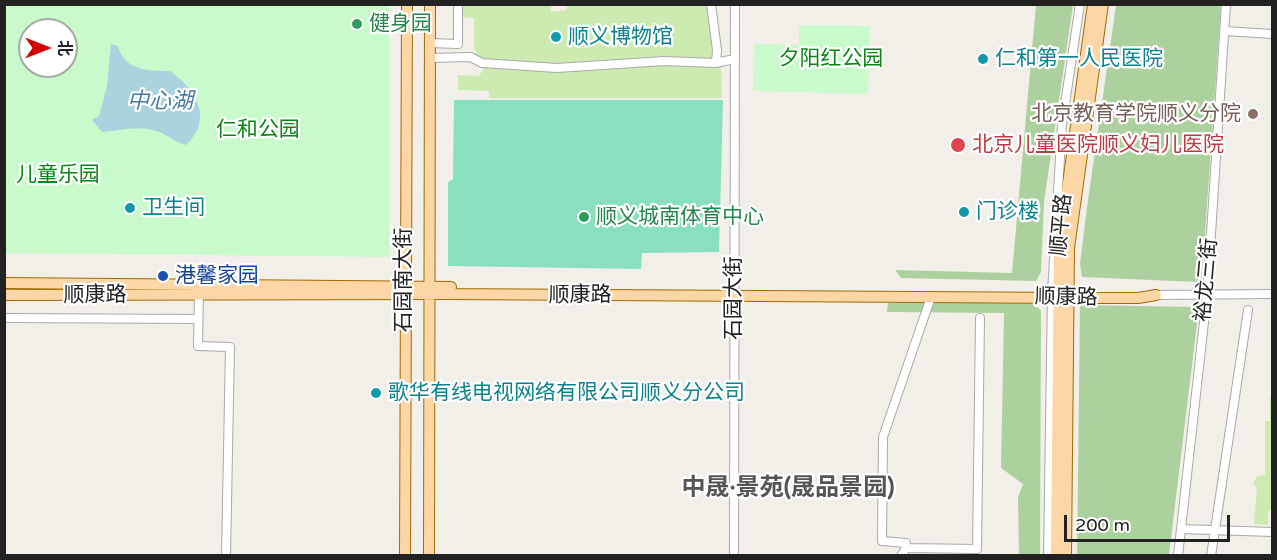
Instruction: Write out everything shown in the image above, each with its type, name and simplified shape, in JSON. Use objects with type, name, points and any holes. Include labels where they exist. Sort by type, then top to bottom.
[{"type":"main road","name":"石园南大街","points":[[405,555],[404,291],[407,4]]},
{"type":"main road","name":"石园南大街","points":[[429,555],[430,4]]},
{"type":"main road","name":"顺平路","points":[[1056,555],[1059,248],[1093,4]]},
{"type":"main road","name":"顺平路","points":[[1066,555],[1059,295],[1069,248],[1076,183],[1103,4]]},
{"type":"main road","name":"顺康路","points":[[4,283],[199,290]]},
{"type":"main road","name":"顺康路","points":[[4,295],[199,290],[1156,295]]},
{"type":"main road","name":"顺康路","points":[[734,293],[931,297],[1059,295]]},
{"type":"street","points":[[458,4],[458,58]]},
{"type":"street","points":[[711,4],[717,50],[716,63]]},
{"type":"street","name":"石园大街","points":[[734,555],[735,4]]},
{"type":"street","points":[[1048,555],[1059,295],[1062,124],[1080,4]]},
{"type":"street","name":"裕龙三街","points":[[1178,555],[1208,295],[1226,4]]},
{"type":"street","points":[[1225,31],[1272,34]]},
{"type":"street","points":[[430,44],[458,44]]},
{"type":"street","points":[[717,50],[721,56],[735,58]]},
{"type":"street","points":[[429,58],[471,57],[482,63],[557,68],[664,61],[716,63],[735,58]]},
{"type":"street","points":[[199,290],[198,346],[230,347],[226,555]]},
{"type":"street","name":"顺康路","points":[[1156,295],[1272,294]]},
{"type":"street","points":[[906,543],[882,541],[883,437],[931,297]]},
{"type":"street","points":[[1211,555],[1248,310]]},
{"type":"street","points":[[4,318],[198,320]]},
{"type":"street","points":[[901,555],[906,548],[977,549],[980,318]]},
{"type":"street","points":[[1181,529],[1272,532]]},
{"type":"green space","points":[[568,4],[713,5],[720,33],[722,98],[489,98],[489,91],[458,90],[458,75],[479,76],[484,68],[474,48],[474,18],[462,17],[463,5],[551,5],[551,12],[566,10]]},
{"type":"green space","name":"仁和公园","points":[[5,5],[389,5],[389,257],[5,253]]},
{"type":"green space","points":[[1036,5],[1073,5],[1044,202],[1041,272],[1036,281],[901,278],[895,270],[1012,273]]},
{"type":"green space","points":[[1116,5],[1221,5],[1202,277],[1198,282],[1082,277],[1080,264],[1087,207]]},
{"type":"green space","name":"夕阳红公园","points":[[799,25],[870,26],[868,94],[753,91],[754,44],[799,45]]},
{"type":"green space","name":"顺义城南体育中心","points":[[454,100],[723,100],[719,252],[642,253],[641,269],[448,266],[448,182],[453,179]]},
{"type":"green space","points":[[888,303],[1034,303],[1041,311],[1040,555],[1019,555],[1018,497],[1023,484],[1001,468],[1004,313],[887,312]]},
{"type":"green space","points":[[1080,305],[1199,307],[1169,555],[1077,555]]},
{"type":"green space","points":[[1270,397],[1272,397],[1271,510],[1268,512],[1268,525],[1254,524],[1257,487],[1253,484],[1257,476],[1265,475],[1265,421],[1270,421]]},
{"type":"water","name":"中心湖","points":[[111,44],[118,46],[121,54],[132,65],[146,70],[170,71],[194,95],[200,115],[199,125],[186,145],[149,129],[136,128],[102,132],[92,120],[99,116],[107,86]]},
{"type":"place","name":"健身园","points":[[357,24]]},
{"type":"place","name":"顺义博物馆","points":[[556,37]]},
{"type":"place","name":"仁和第一人民医院","points":[[983,59]]},
{"type":"place","name":"北京教育学院顺义分院","points":[[1253,114]]},
{"type":"place","name":"北京儿童医院顺义妇儿医院","points":[[958,145]]},
{"type":"place","name":"卫生间","points":[[130,208]]},
{"type":"place","name":"门诊楼","points":[[964,212]]},
{"type":"place","name":"顺义城南体育中心","points":[[584,217]]},
{"type":"place","name":"港馨家园","points":[[163,276]]},
{"type":"place","name":"歌华有线电视网络有限公司顺义分公司","points":[[376,393]]},
{"type":"district","name":"中晟·景苑(晟品景园)","points":[[788,489]]},
{"type":"park label","name":"儿童乐园","points":[[58,175]]}]
